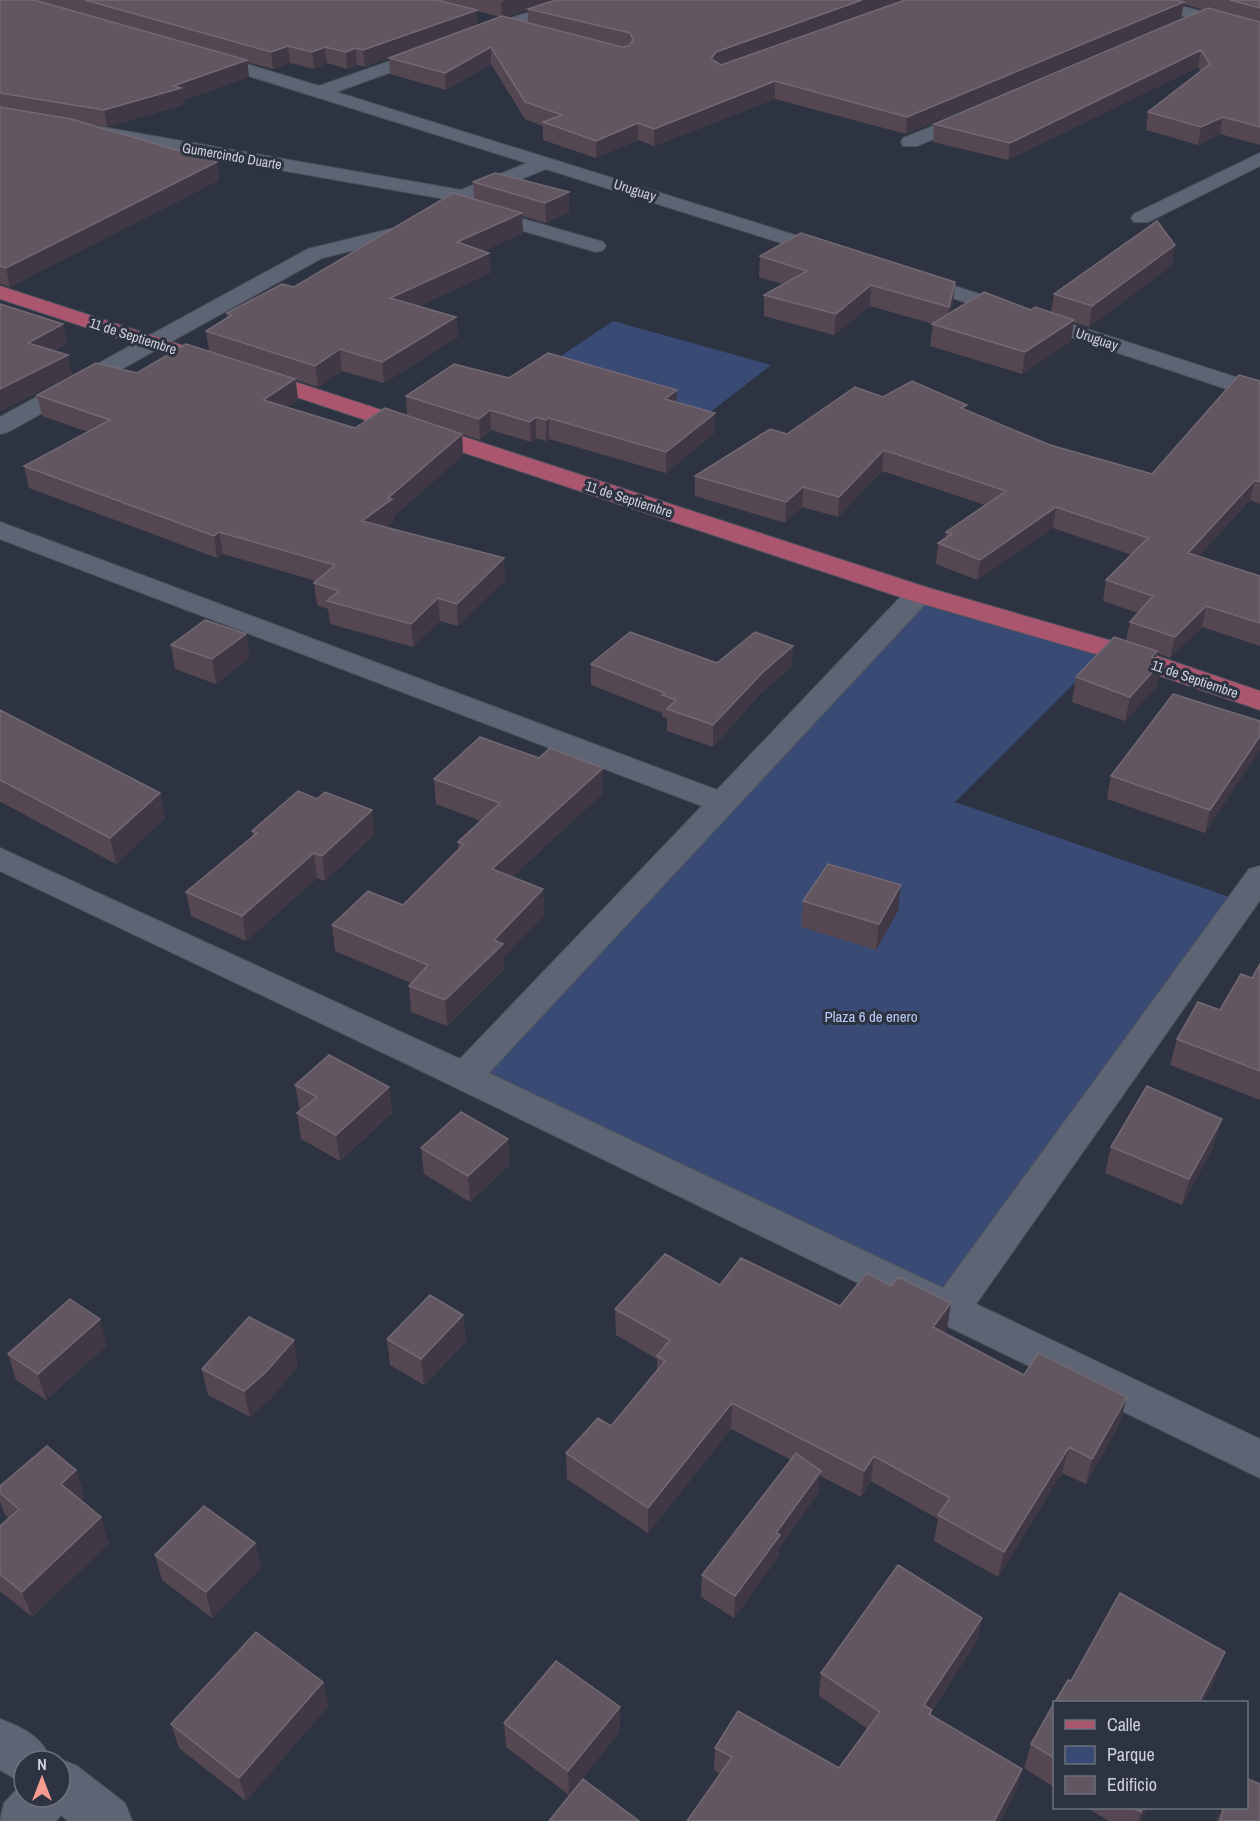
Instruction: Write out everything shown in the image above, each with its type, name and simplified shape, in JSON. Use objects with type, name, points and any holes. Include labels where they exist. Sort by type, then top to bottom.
[{"type":"main road","name":"11 de Septiembre","points":[[0,292],[919,594],[1109,649],[1260,701]]},
{"type":"street","points":[[322,91],[503,25],[585,0]]},
{"type":"street","points":[[1141,0],[1260,32]]},
{"type":"street","points":[[470,17],[536,33]]},
{"type":"street","points":[[1182,26],[1204,17]]},
{"type":"street","name":"Uruguay","points":[[185,51],[322,91],[850,259]]},
{"type":"street","points":[[910,142],[997,105]]},
{"type":"street","name":"Gumercindo Duarte","points":[[80,130],[459,200],[596,246]]},
{"type":"street","points":[[1141,218],[1260,159]]},
{"type":"street","points":[[0,427],[315,253],[402,232],[459,200],[547,162]]},
{"type":"street","name":"Uruguay","points":[[896,273],[1260,393]]},
{"type":"street","points":[[0,530],[721,802]]},
{"type":"street","points":[[465,1076],[919,594]]},
{"type":"street","points":[[0,858],[465,1076],[1260,1459]]},
{"type":"street","points":[[950,1309],[1260,876]]},
{"type":"street","points":[[72,1793],[107,1821]]},
{"type":"street","points":[[22,1821],[33,1809]]},
{"type":"green space","points":[[613,321],[771,365],[709,413],[546,366]]},
{"type":"green space","name":"Plaza 6 de enero","points":[[919,594],[1109,649],[955,802],[1238,900],[950,1309],[465,1076]]},
{"type":"building","points":[[0,0],[34,0],[247,60],[173,86],[181,88],[104,110],[0,93]]},
{"type":"building","points":[[85,0],[437,0],[477,10],[363,50],[356,48],[346,52],[325,47],[312,52],[288,46],[271,52]]},
{"type":"building","points":[[556,0],[862,0],[716,52],[711,59],[721,65],[905,0],[1175,0],[1184,2],[907,117],[775,81],[654,129],[638,123],[596,141],[543,122],[562,115],[525,102],[491,47],[445,73],[389,58],[502,16],[622,47],[629,46],[633,40],[630,33],[528,9]]},
{"type":"building","points":[[1230,0],[1260,0],[1260,8]]},
{"type":"building","points":[[1208,8],[1260,22],[1260,127],[1223,117],[1201,127],[1148,112],[1210,64],[1201,50],[1010,143],[934,124]]},
{"type":"building","points":[[0,107],[71,119],[217,162],[6,268],[0,266]]},
{"type":"building","points":[[495,173],[569,192],[545,203],[473,182]]},
{"type":"building","points":[[453,193],[522,213],[457,242],[489,253],[390,298],[456,317],[382,362],[340,349],[315,366],[206,331],[232,315],[227,313],[282,284],[294,287]]},
{"type":"building","points":[[1157,221],[1175,245],[1092,306],[1054,294]]},
{"type":"building","points":[[801,233],[955,282],[949,307],[871,285],[836,314],[764,295],[807,271],[760,256]]},
{"type":"building","points":[[984,292],[1031,310],[1035,307],[1074,320],[1025,352],[932,324]]},
{"type":"building","points":[[0,304],[63,324],[28,343],[68,355],[0,389]]},
{"type":"building","points":[[186,344],[295,379],[263,400],[355,428],[385,408],[462,434],[388,498],[392,499],[362,521],[504,558],[457,604],[438,598],[411,624],[327,601],[339,591],[314,583],[335,565],[219,532],[214,536],[24,466],[110,420],[37,395],[96,363],[137,373]]},
{"type":"building","points":[[548,353],[677,390],[665,399],[715,413],[666,452],[549,418],[546,420],[536,417],[530,422],[490,410],[479,419],[406,396],[454,364],[509,378]]},
{"type":"building","points":[[1239,375],[1260,381],[1260,482],[1255,480],[1188,553],[1260,576],[1260,623],[1206,606],[1175,637],[1130,622],[1153,596],[1106,580],[1148,538],[1056,507],[980,560],[938,543],[952,534],[946,532],[1006,491],[884,450],[839,497],[803,487],[786,502],[695,476],[770,429],[787,434],[855,387],[883,397],[912,381],[967,405],[961,408],[1050,445],[1152,474]]},
{"type":"building","points":[[205,620],[246,634],[212,659],[171,645]]},
{"type":"building","points":[[630,632],[717,663],[755,632],[793,646],[763,672],[713,725],[667,709],[676,700],[662,695],[665,693],[591,664]]},
{"type":"building","points":[[1114,637],[1157,651],[1152,657],[1163,660],[1130,697],[1076,677]]},
{"type":"building","points":[[1173,694],[1260,721],[1260,736],[1210,810],[1111,776]]},
{"type":"building","points":[[0,710],[160,793],[110,838],[0,780]]},
{"type":"building","points":[[480,737],[539,758],[550,748],[603,768],[492,869],[543,889],[494,940],[503,944],[445,1000],[409,986],[428,965],[332,925],[368,891],[403,905],[464,844],[458,842],[500,803],[434,779]]},
{"type":"building","points":[[298,791],[317,799],[325,792],[372,810],[322,856],[314,853],[242,916],[186,892],[257,833],[252,831]]},
{"type":"building","points":[[828,864],[901,885],[879,924],[803,901]]},
{"type":"building","points":[[1260,964],[1260,1071],[1177,1039],[1198,1002],[1220,1010],[1241,974],[1252,978]]},
{"type":"building","points":[[329,1055],[389,1087],[336,1135],[297,1113],[317,1097],[295,1085]]},
{"type":"building","points":[[1147,1086],[1222,1119],[1189,1179],[1111,1147]]},
{"type":"building","points":[[461,1112],[508,1139],[468,1176],[421,1148]]},
{"type":"building","points":[[665,1254],[720,1285],[741,1258],[840,1306],[867,1273],[891,1286],[898,1277],[951,1303],[933,1327],[1024,1375],[1038,1353],[1127,1397],[1092,1459],[1069,1447],[1004,1552],[938,1515],[950,1498],[874,1456],[864,1471],[732,1403],[648,1508],[566,1453],[598,1418],[611,1426],[665,1361],[657,1356],[670,1340],[615,1309]]},
{"type":"building","points":[[430,1295],[463,1315],[421,1359],[387,1339]]},
{"type":"building","points":[[70,1299],[100,1319],[38,1374],[8,1354]]},
{"type":"building","points":[[249,1317],[294,1340],[265,1373],[244,1391],[202,1369]]},
{"type":"building","points":[[47,1446],[76,1470],[61,1484],[101,1517],[22,1592],[0,1574],[0,1526],[19,1509],[0,1493],[0,1486]]},
{"type":"building","points":[[796,1453],[821,1471],[776,1533],[780,1535],[735,1596],[702,1575]]},
{"type":"building","points":[[204,1506],[255,1543],[206,1592],[155,1555]]},
{"type":"building","points":[[898,1565],[982,1618],[924,1705],[932,1710],[929,1714],[1022,1769],[994,1821],[687,1821],[732,1757],[715,1748],[738,1711],[839,1768],[880,1712],[821,1673]]},
{"type":"building","points":[[1120,1593],[1225,1652],[1200,1701],[1056,1701],[1068,1680],[1071,1681]]},
{"type":"building","points":[[256,1632],[323,1682],[239,1778],[171,1724]]},
{"type":"building","points":[[556,1661],[620,1707],[568,1771],[504,1723]]},
{"type":"building","points":[[1053,1705],[1053,1757],[1031,1744]]},
{"type":"building","points":[[583,1779],[639,1821],[549,1821]]},
{"type":"building","points":[[1248,1779],[1260,1784],[1260,1821],[1220,1821],[1224,1809],[1248,1809]]}]
